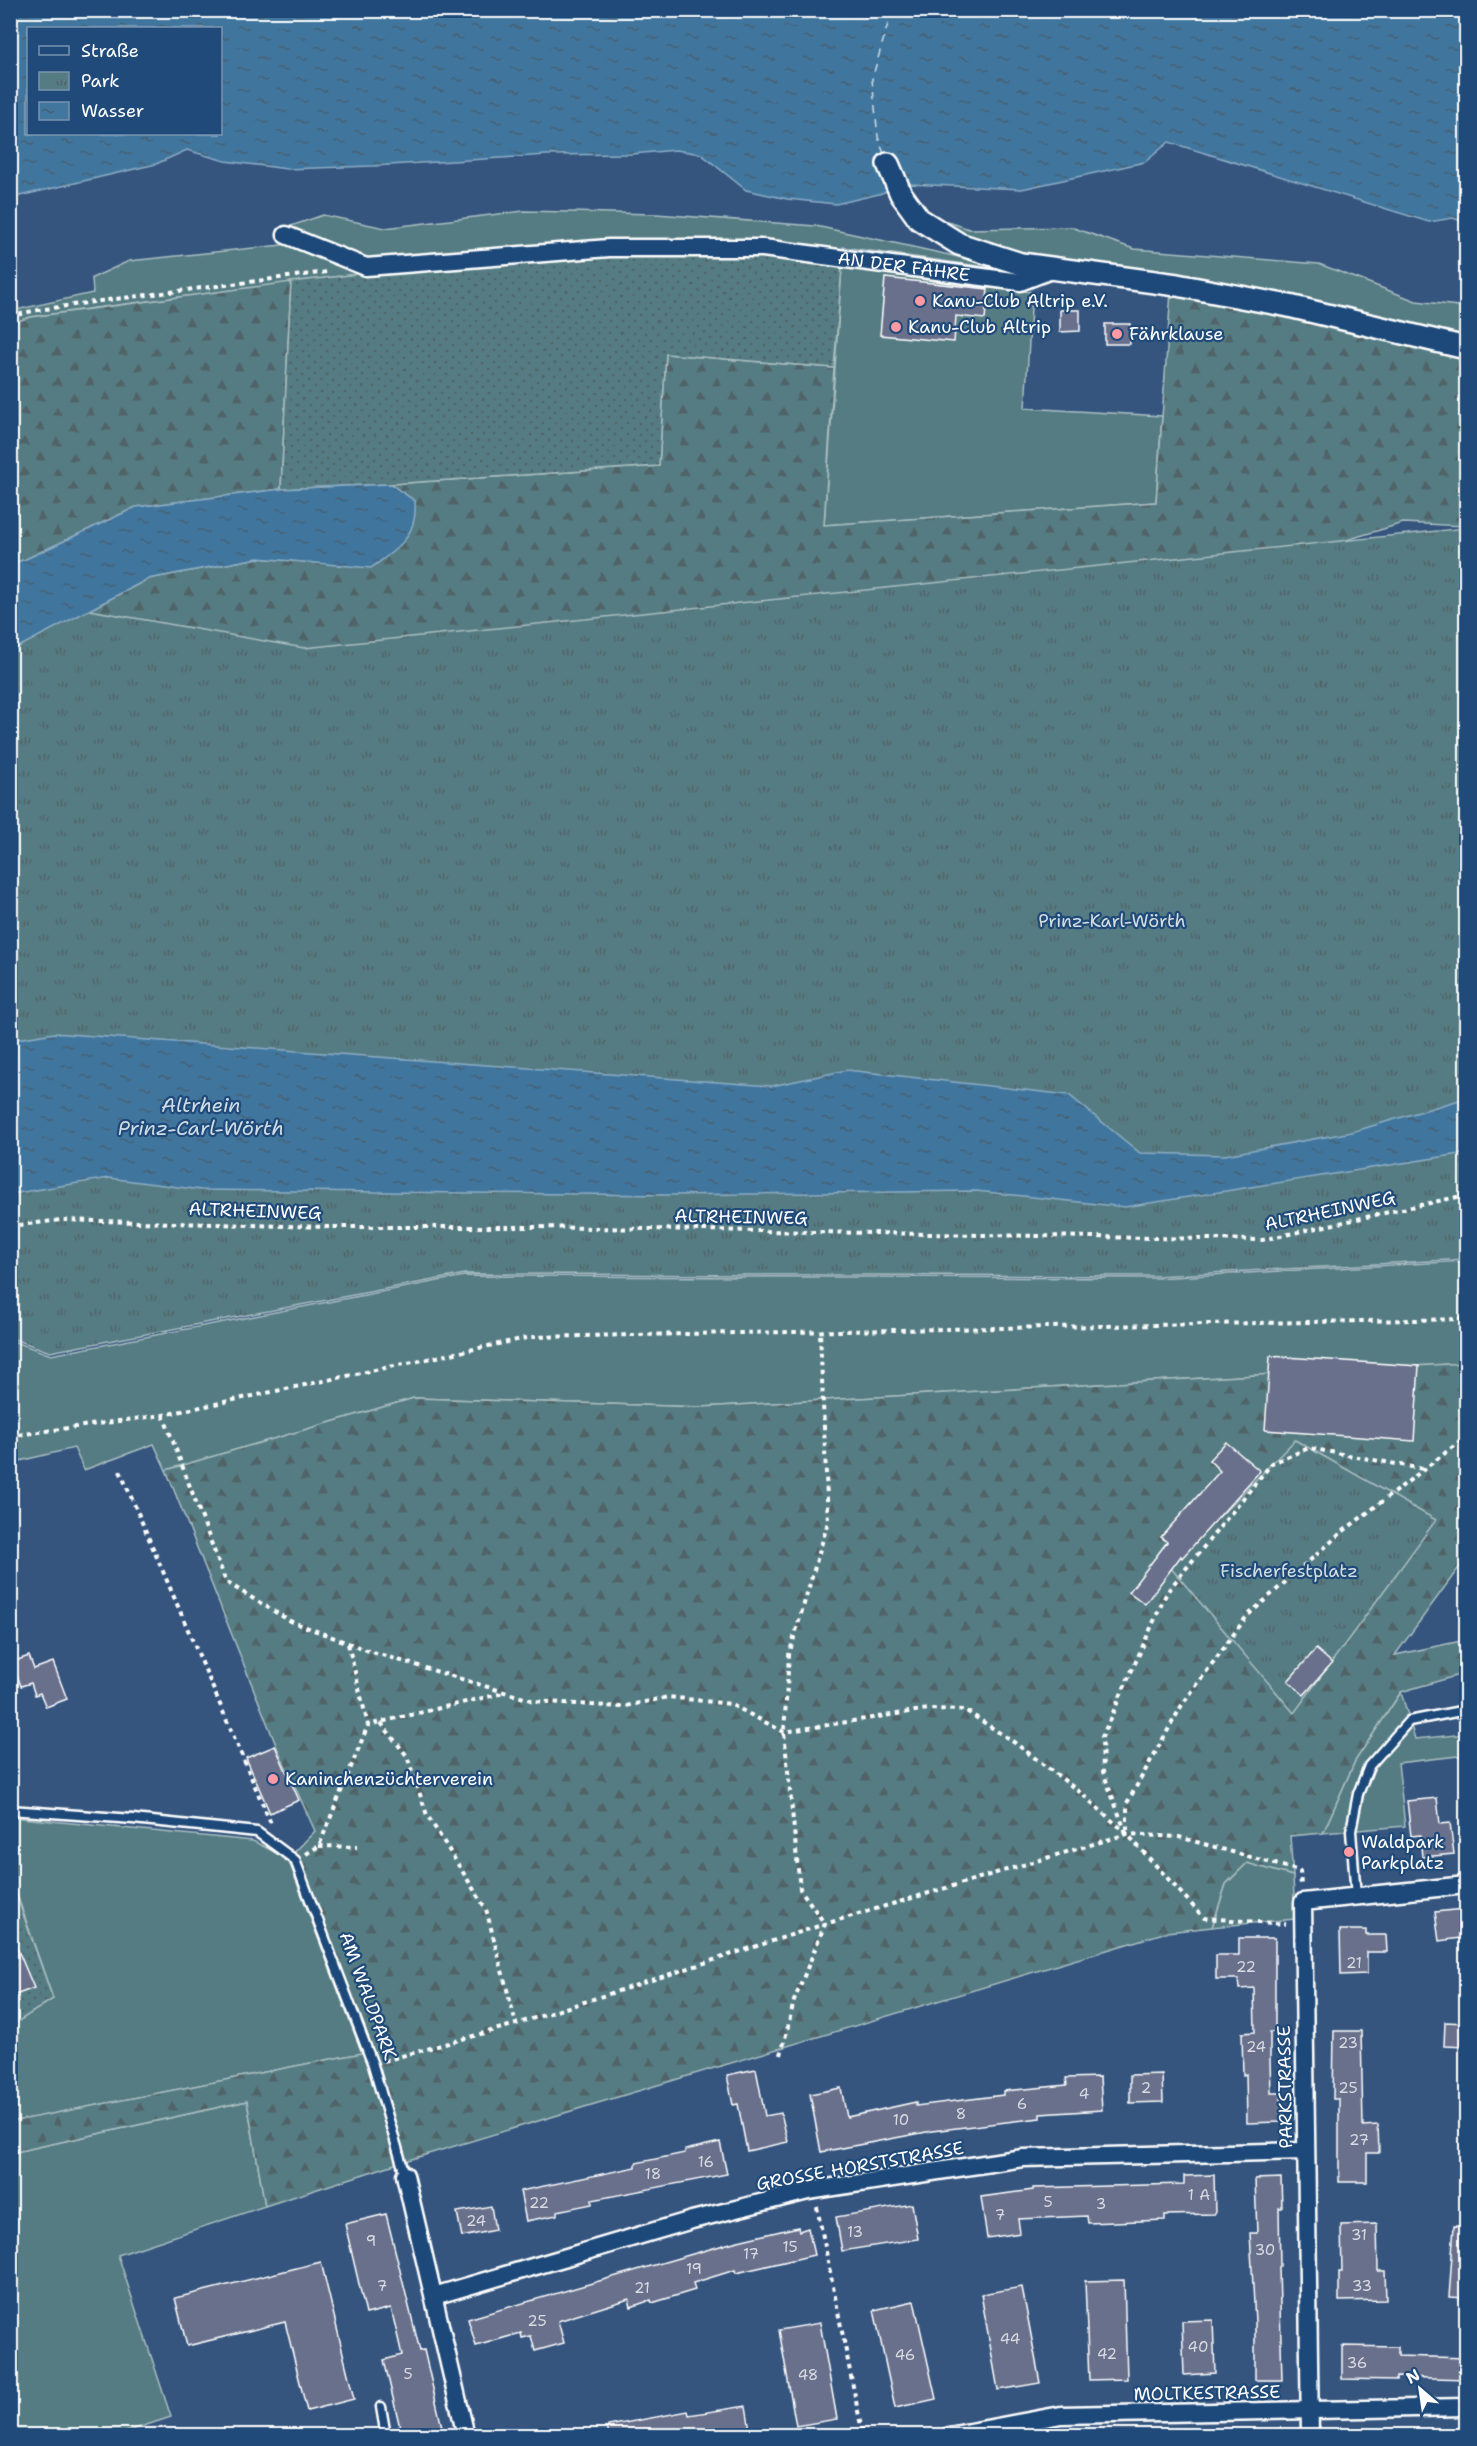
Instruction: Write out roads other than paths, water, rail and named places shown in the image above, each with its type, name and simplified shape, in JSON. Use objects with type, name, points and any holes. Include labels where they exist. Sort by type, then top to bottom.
[{"type":"street","points":[[888,164],[902,194],[919,219],[959,244],[1021,264],[1055,268]]},
{"type":"street","name":"AN DER FÄHRE","points":[[286,235],[366,267],[609,248],[764,248],[1020,282],[1055,268],[1177,285],[1289,306],[1467,348]]},
{"type":"street","points":[[1356,1897],[1467,1885]]},
{"type":"street","name":"PARKSTRASSE","points":[[1310,2436],[1303,1902],[1356,1897]]},
{"type":"street","name":"GROSSE HORSTSTRASSE","points":[[435,2296],[693,2220],[808,2191],[1023,2158],[1305,2151]]},
{"type":"street","name":"AM WALDPARK","points":[[405,2175],[466,2436]]},
{"type":"street","name":"MOLTKESTRASSE","points":[[949,2436],[1061,2415],[1467,2408]]},
{"type":"lane","points":[[1356,1897],[1351,1831],[1358,1794],[1369,1766],[1410,1721],[1467,1710]]},
{"type":"lane","name":"AM WALDPARK","points":[[10,1810],[133,1819],[257,1832],[295,1860],[373,2065],[405,2175]]},
{"type":"lane","points":[[381,2407],[386,2436]]},
{"type":"water","points":[[10,11],[1466,11],[1466,223],[1453,218],[1429,222],[1169,142],[1145,162],[1022,189],[907,184],[879,194],[836,204],[787,199],[746,190],[701,154],[676,150],[632,154],[547,155],[287,169],[225,161],[187,150],[156,164],[11,198]]},
{"type":"water","points":[[390,484],[415,501],[413,524],[404,541],[371,568],[258,558],[148,579],[11,651],[11,564],[136,507],[281,489]]},
{"type":"water","name":"Altrhein Prinz-Carl-Wörth","points":[[54,1033],[772,1086],[847,1070],[1069,1095],[1140,1153],[1225,1155],[1352,1132],[1466,1098],[1466,1153],[1125,1207],[976,1191],[668,1195],[201,1190],[109,1178],[11,1194],[11,1040]]},
{"type":"place","name":"Kanu-Club Altrip e.V.","points":[[920,301]]},
{"type":"place","name":"Kanu-Club Altrip","points":[[896,327]]},
{"type":"place","name":"Fährklause","points":[[1117,334]]},
{"type":"place","name":"Kaninchenzüchterverein","points":[[273,1779]]},
{"type":"place","name":"Waldpark Parkplatz","points":[[1349,1852]]},
{"type":"park label","name":"Prinz-Karl-Wörth","points":[[1112,921]]},
{"type":"park label","name":"Fischerfestplatz","points":[[1289,1571]]}]
